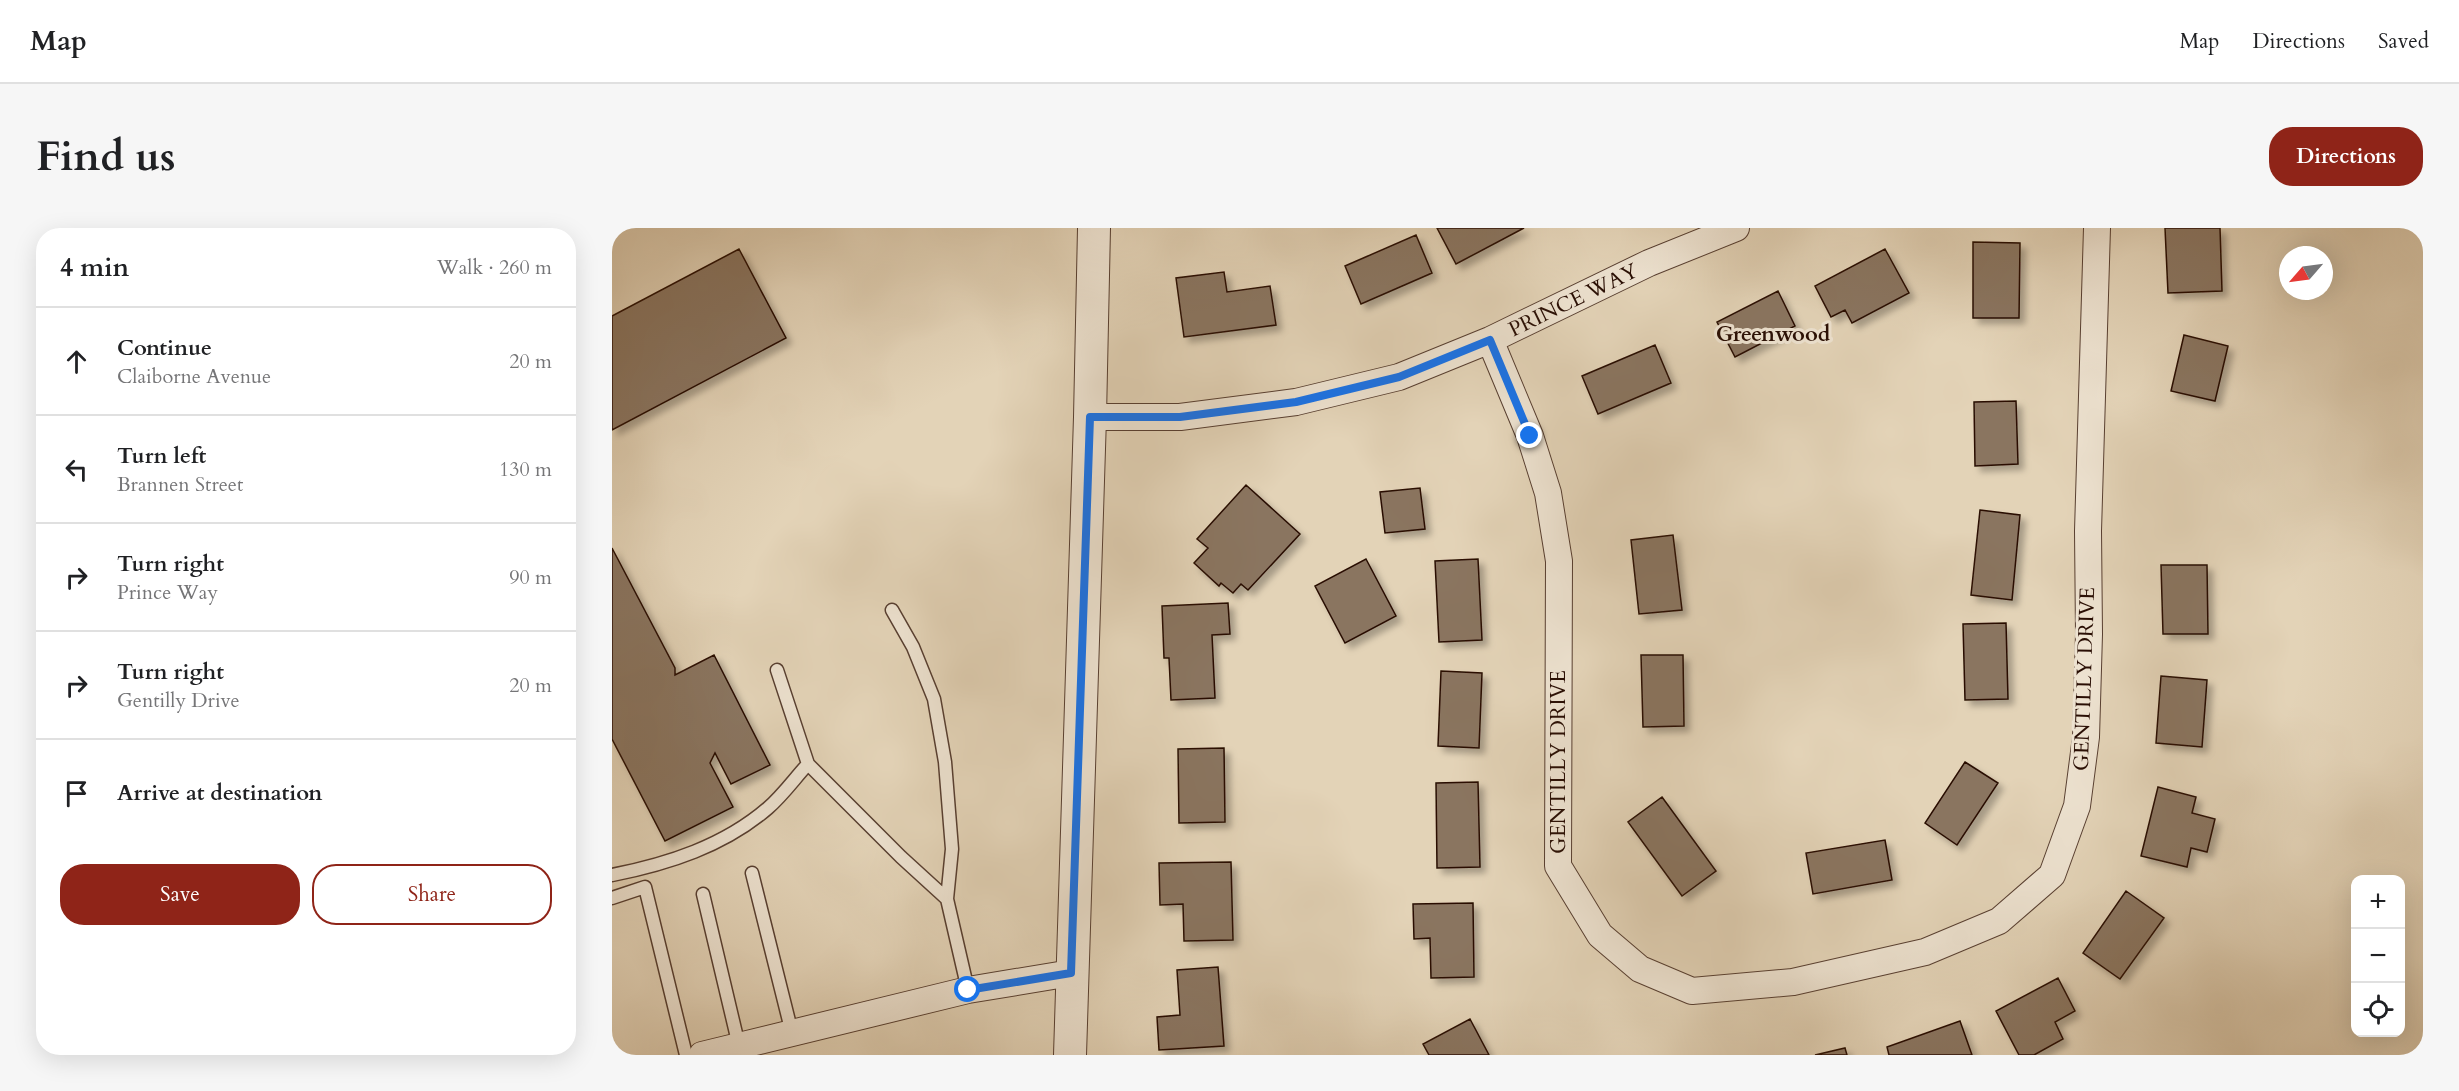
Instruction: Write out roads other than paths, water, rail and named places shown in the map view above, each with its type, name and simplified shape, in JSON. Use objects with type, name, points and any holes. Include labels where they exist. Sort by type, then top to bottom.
[{"type":"street","points":[[1070,1055],[1094,228]]},
{"type":"street","name":"PRINCE WAY","points":[[1090,417],[1180,417],[1296,402],[1399,377],[1490,340],[1649,263],[1736,228]]},
{"type":"street","name":"GENTILLY DRIVE","points":[[1490,340],[1530,436],[1548,493],[1559,561],[1558,866],[1600,935],[1640,969],[1692,991],[1793,982],[1925,952],[1999,921],[2052,875],[2077,806],[2086,737],[2089,634],[2088,520],[2097,228]]},
{"type":"street","points":[[702,1055],[968,990],[1071,973]]},
{"type":"lane","points":[[892,610],[913,647],[934,699],[945,762],[952,849],[947,899],[968,990]]},
{"type":"lane","points":[[777,670],[808,764],[901,857],[947,899]]},
{"type":"lane","points":[[686,1055],[645,887],[616,897],[612,876],[651,867],[709,845],[768,808],[808,764]]},
{"type":"lane","points":[[752,873],[792,1033]]},
{"type":"lane","points":[[703,894],[739,1046]]},
{"type":"district","name":"Greenwood","points":[[1773,333]]}]
